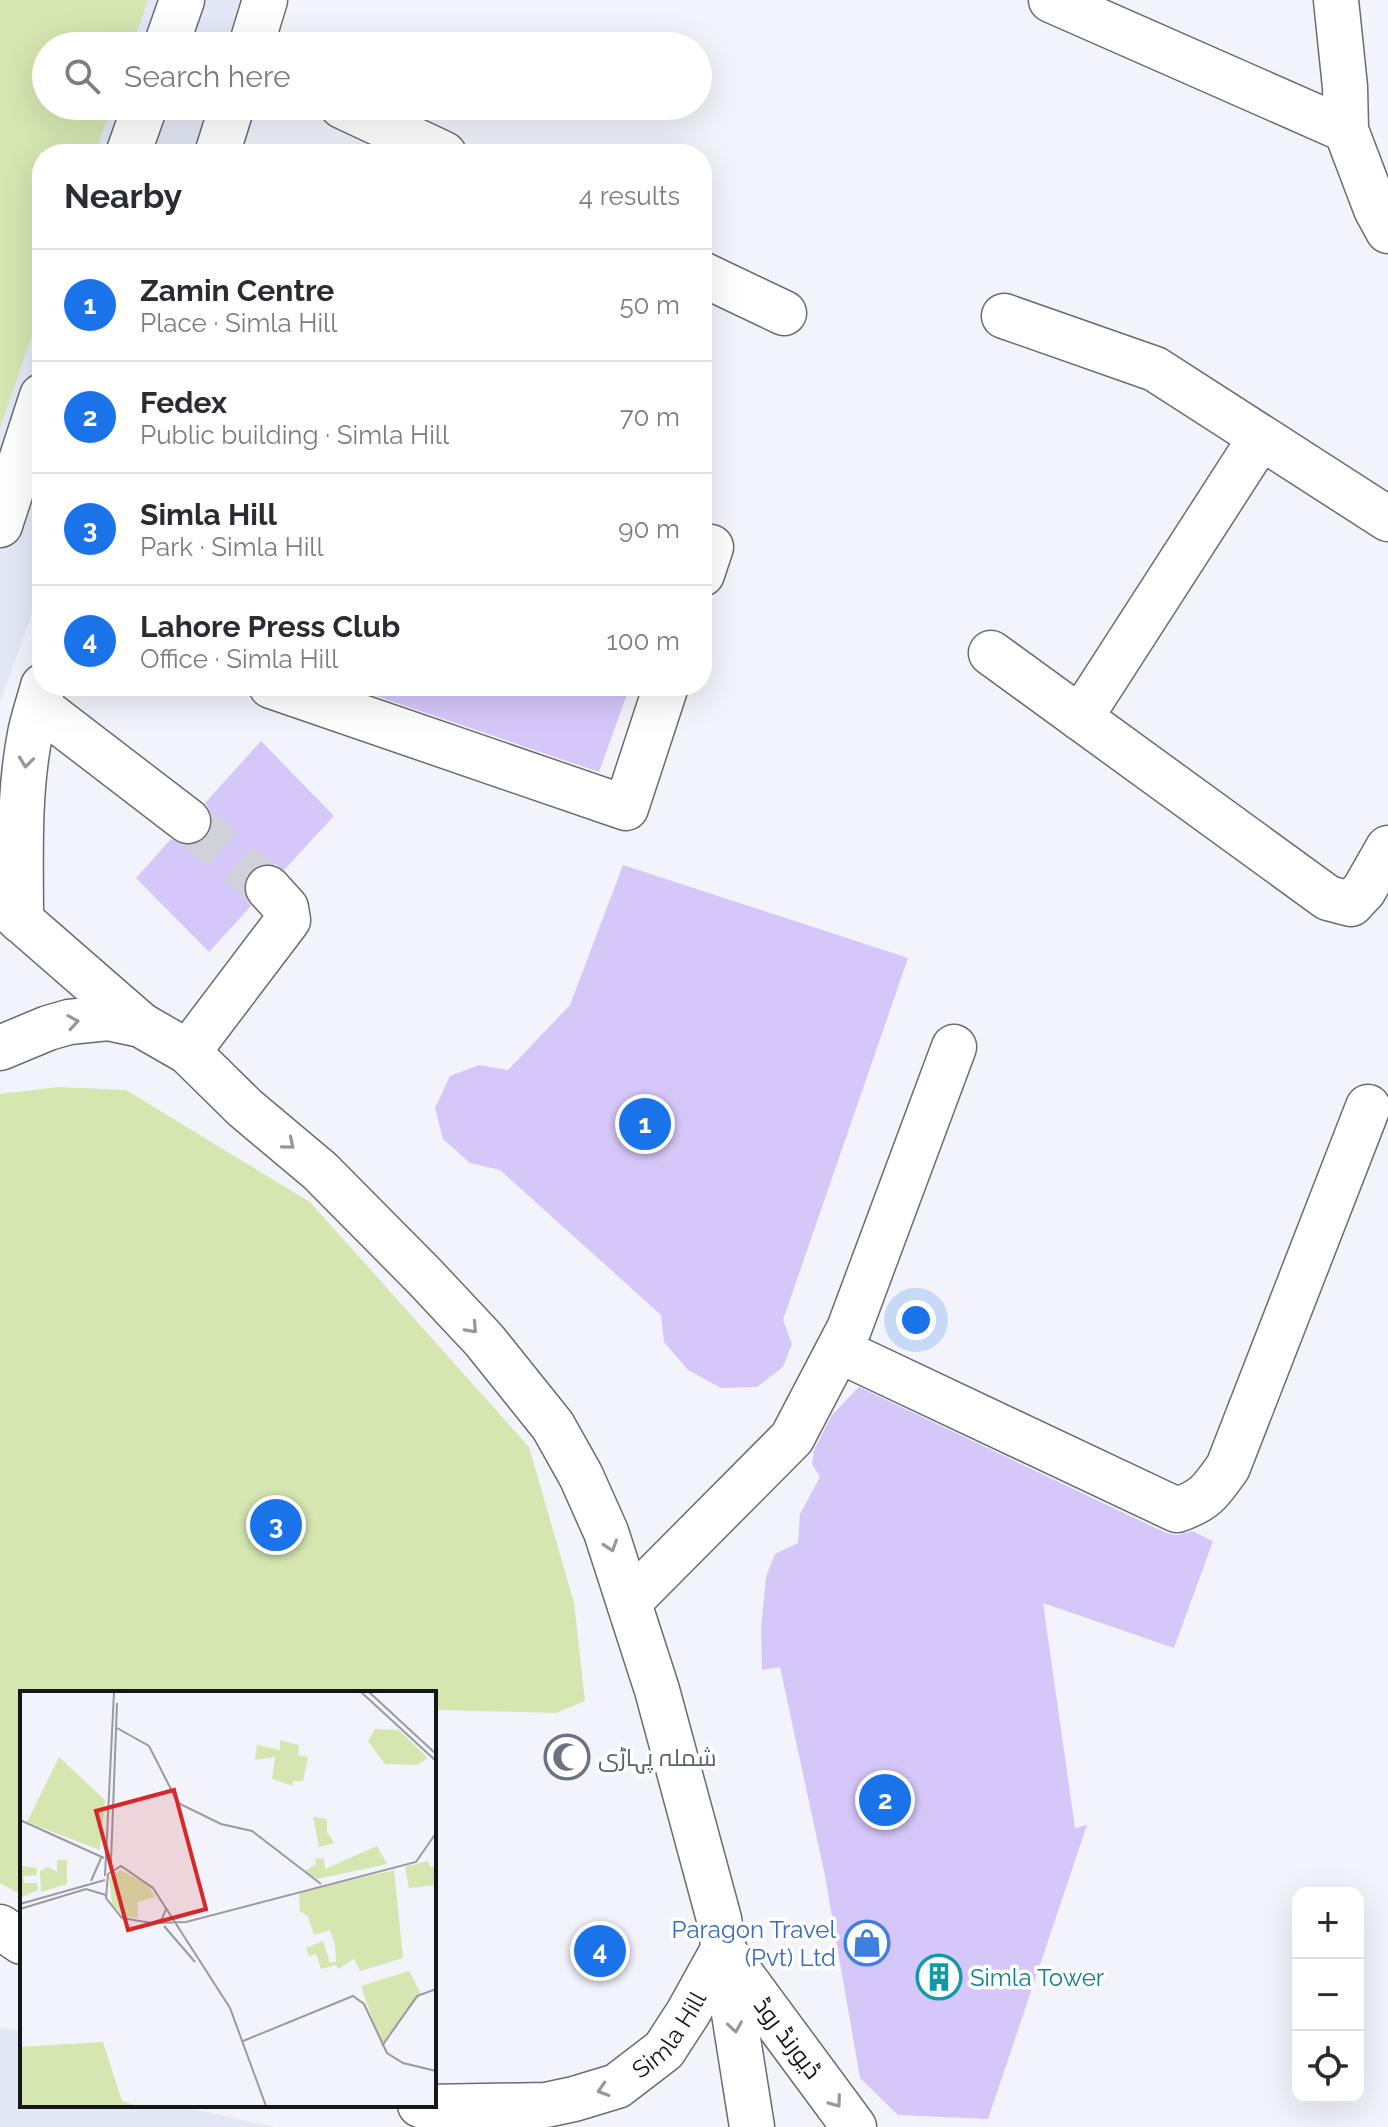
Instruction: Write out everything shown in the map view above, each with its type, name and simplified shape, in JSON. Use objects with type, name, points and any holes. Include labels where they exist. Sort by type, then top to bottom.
[{"type":"main road","points":[[171,32],[182,0]]},
{"type":"main road","points":[[255,32],[265,0]]},
{"type":"main road","points":[[1051,0],[1363,144]]},
{"type":"main road","points":[[1336,0],[1345,87],[1363,144],[1376,209],[1388,231]]},
{"type":"main road","points":[[132,144],[140,120]]},
{"type":"main road","points":[[220,144],[228,120]]},
{"type":"main road","points":[[372,120],[423,144]]},
{"type":"main road","points":[[712,279],[784,313]]},
{"type":"main road","points":[[1004,316],[1155,369],[1388,519]]},
{"type":"main road","points":[[0,525],[32,427]]},
{"type":"main road","points":[[1080,718],[1261,437]]},
{"type":"main road","points":[[991,653],[1328,898],[1351,904],[1364,890],[1387,851]]},
{"type":"main road","points":[[188,821],[40,696],[30,732],[11,912],[141,1025],[188,1052],[245,1108],[320,1171],[484,1340],[553,1426],[588,1490],[606,1532],[657,1690],[719,1919],[752,2127]]},
{"type":"main road","points":[[300,696],[626,808],[663,696]]},
{"type":"main road","points":[[188,1052],[288,920],[286,908],[268,888]]},
{"type":"main road","points":[[0,1048],[69,1022],[108,1018],[141,1025]]},
{"type":"main road","points":[[629,1602],[792,1438],[849,1329],[954,1047]]},
{"type":"main road","points":[[838,1350],[1177,1510],[1196,1503],[1212,1490],[1228,1467],[1368,1107]]},
{"type":"main road","points":[[0,1927],[20,1941]]},
{"type":"main road","name":"Simla Hill","points":[[436,2106],[546,2105],[617,2086],[664,2050],[723,1950]]},
{"type":"main road","name":"ڈیورنڈ روڈ","points":[[723,1950],[854,2127]]},
{"type":"main road","points":[[425,2107],[469,2127]]},
{"type":"shaded area","points":[[0,0],[256,0],[244,32],[32,32],[32,120],[212,120],[204,144],[32,144],[32,614],[0,702]]},
{"type":"shaded area","points":[[0,2028],[20,2031],[20,2107],[183,2107],[275,2127],[0,2127]]},
{"type":"green space","points":[[0,0],[148,0],[137,32],[32,32],[32,120],[106,120],[98,144],[32,144],[32,336],[0,428]]},
{"type":"green space","points":[[58,1087],[126,1090],[310,1202],[529,1447],[574,1603],[585,1701],[556,1713],[436,1710],[436,1691],[20,1691],[20,1894],[0,1883],[0,1094]]},
{"type":"building","points":[[376,696],[626,696],[599,772]]},
{"type":"building","points":[[261,741],[334,816],[284,870],[275,864],[264,863],[251,870],[243,892],[251,906],[209,952],[136,878],[171,839],[186,846],[197,844],[207,837],[213,823],[205,803]]},
{"type":"building","points":[[623,865],[908,958],[783,1320],[792,1344],[783,1367],[757,1387],[721,1388],[688,1370],[664,1342],[661,1315],[500,1170],[470,1163],[443,1139],[435,1108],[450,1076],[479,1065],[508,1070],[570,1005]]},
{"type":"building","points":[[859,1387],[1166,1533],[1177,1535],[1192,1531],[1213,1541],[1174,1648],[1043,1603],[1075,1828],[1087,1825],[988,2119],[898,2115],[860,2078],[825,1876],[780,1667],[762,1670],[761,1628],[766,1577],[775,1554],[798,1543],[800,1514],[820,1477],[812,1464],[814,1450],[832,1415]]},
{"type":"tunnel","points":[[188,821],[268,888]]},
{"type":"place","name":"Zamin Centre","points":[[645,1124]]},
{"type":"place","name":"Simla Hill","points":[[276,1525]]},
{"type":"place","name":"شملہ پہاڑی","points":[[567,1757]]},
{"type":"place","name":"Fedex","points":[[885,1800]]},
{"type":"place","name":"Paragon Travel (Pvt) Ltd","points":[[867,1943]]},
{"type":"place","name":"Lahore Press Club","points":[[600,1951]]},
{"type":"place","name":"Simla Tower","points":[[939,1977]]}]
